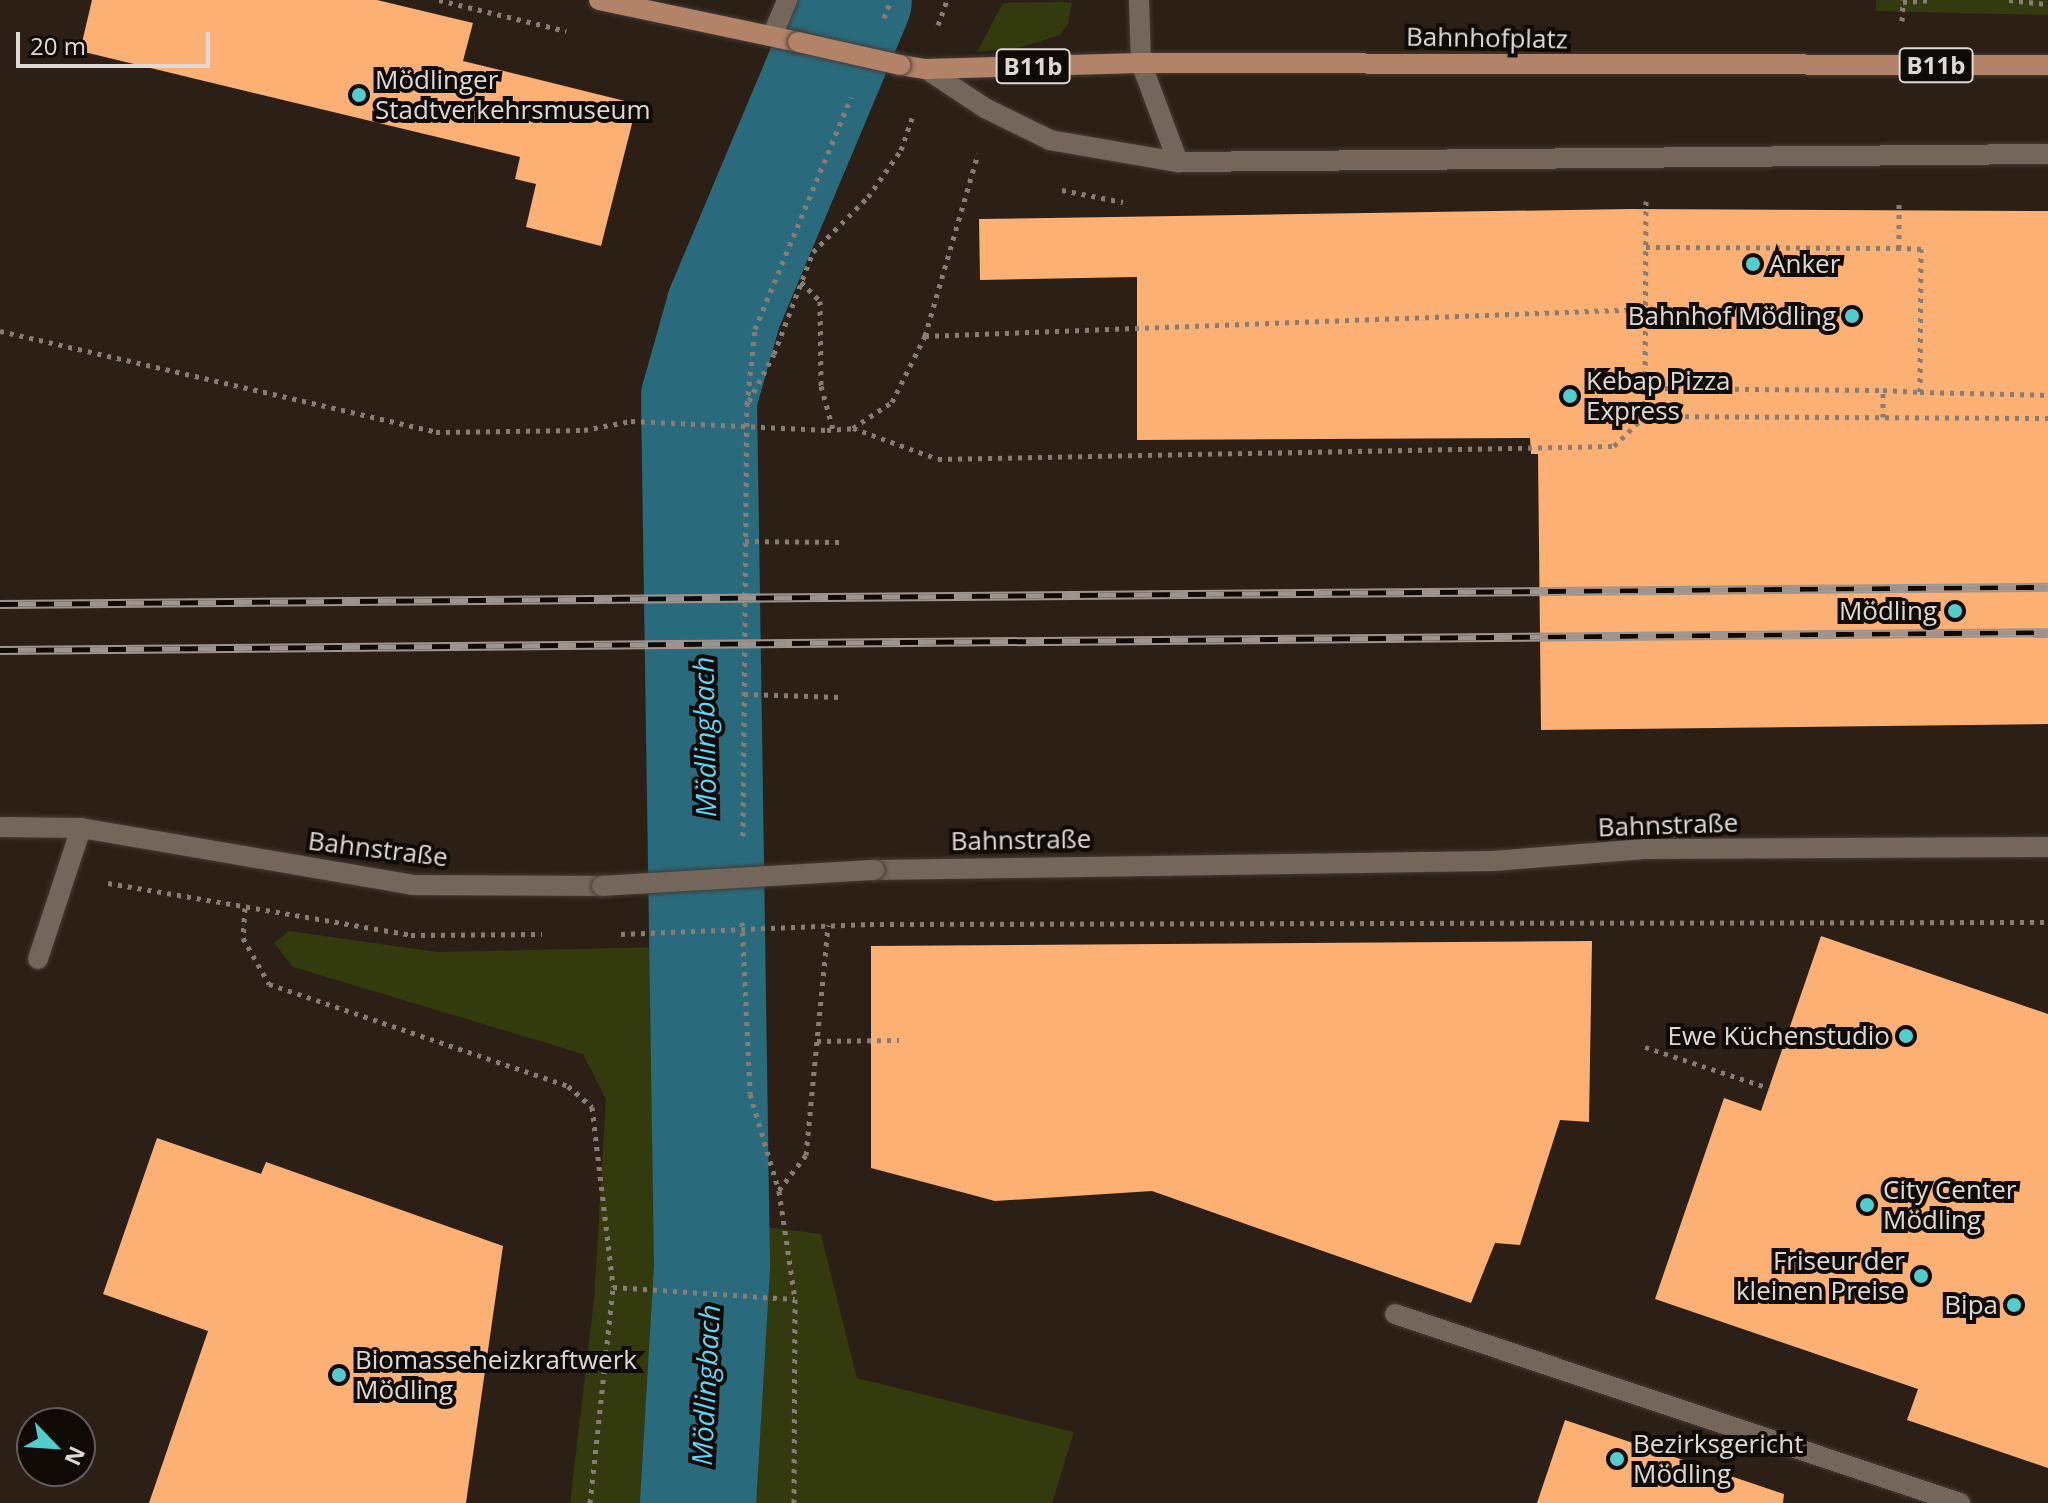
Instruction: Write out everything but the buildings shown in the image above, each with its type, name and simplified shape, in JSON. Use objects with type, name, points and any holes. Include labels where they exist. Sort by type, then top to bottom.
[{"type":"main road","name":"B11b","points":[[599,0],[926,69]]},
{"type":"main road","name":"Bahnhofplatz","points":[[926,69],[1141,63],[2048,65]]},
{"type":"street","points":[[772,36],[787,0]]},
{"type":"street","points":[[1139,0],[1141,63],[1178,162]]},
{"type":"street","points":[[926,69],[985,108],[1050,140],[1178,162],[2048,154]]},
{"type":"street","name":"Bahnstraße","points":[[0,827],[81,828],[413,885],[602,886],[875,870],[1493,861],[1645,849],[2048,847]]},
{"type":"street","points":[[38,959],[81,828]]},
{"type":"street","points":[[1395,1314],[1960,1503]]},
{"type":"path","points":[[880,29],[891,0]]},
{"type":"path","points":[[747,405],[774,354],[813,252],[868,197],[901,150],[947,0]]},
{"type":"path","points":[[1903,2],[1929,0]]},
{"type":"path","points":[[2009,0],[2048,4]]},
{"type":"path","points":[[743,845],[747,405],[755,329],[856,86]]},
{"type":"path","points":[[853,428],[892,402],[925,336],[978,153]]},
{"type":"path","points":[[1645,416],[1646,196]]},
{"type":"path","points":[[1899,211],[1899,248]]},
{"type":"path","points":[[1646,247],[1921,249],[1920,392]]},
{"type":"path","points":[[801,282],[820,301],[821,386],[830,430]]},
{"type":"path","points":[[925,336],[1646,309]]},
{"type":"path","points":[[0,331],[436,432],[584,430],[631,421],[830,430],[853,428],[938,459],[1614,446],[1645,416],[2048,418]]},
{"type":"path","points":[[1645,388],[2048,395]]},
{"type":"path","points":[[1883,390],[1883,417]]},
{"type":"path","points":[[745,541],[840,542]]},
{"type":"path","points":[[744,694],[841,697]]},
{"type":"path","points":[[742,906],[750,1094],[779,1191],[795,1299],[794,1503]]},
{"type":"path","points":[[245,908],[243,938],[269,984],[568,1086],[592,1107],[613,1287],[590,1503]]},
{"type":"path","points":[[617,934],[870,924],[2048,922]]},
{"type":"path","points":[[779,1191],[806,1155],[820,1041],[828,925]]},
{"type":"path","points":[[820,1041],[899,1040]]},
{"type":"path","points":[[1645,1047],[1769,1088]]},
{"type":"path","points":[[613,1287],[795,1299]]},
{"type":"green space","points":[[1876,0],[2048,0],[2048,15],[1876,11]]},
{"type":"green space","points":[[1003,3],[1072,3],[1068,24],[1060,35],[1022,47],[977,52]]},
{"type":"green space","points":[[289,931],[437,952],[712,946],[742,1224],[821,1234],[857,1378],[1074,1432],[1052,1503],[570,1503],[594,1300],[606,1099],[583,1054],[293,967],[274,943]]},
{"type":"waterway","name":"Mödlingbach","points":[[698,1503],[712,1264],[699,398],[724,309],[854,0]]},
{"type":"railway","points":[[0,604],[2048,587]]},
{"type":"railway","points":[[0,650],[2048,632]]},
{"type":"place","name":"Mödlinger Stadtverkehrsmuseum","points":[[359,95]]},
{"type":"place","name":"Anker","points":[[1753,264]]},
{"type":"place","name":"Bahnhof Mödling","points":[[1852,316]]},
{"type":"place","name":"Kebap Pizza Express","points":[[1570,396]]},
{"type":"place","name":"Mödling","points":[[1955,611]]},
{"type":"place","name":"Ewe Küchenstudio","points":[[1906,1036]]},
{"type":"place","name":"City Center Mödling","points":[[1867,1205]]},
{"type":"place","name":"Friseur der kleinen Preise","points":[[1921,1276]]},
{"type":"place","name":"Bipa","points":[[2014,1305]]},
{"type":"place","name":"Biomasseheizkraftwerk Mödling","points":[[339,1375]]},
{"type":"place","name":"Bezirksgericht Mödling","points":[[1617,1459]]}]
